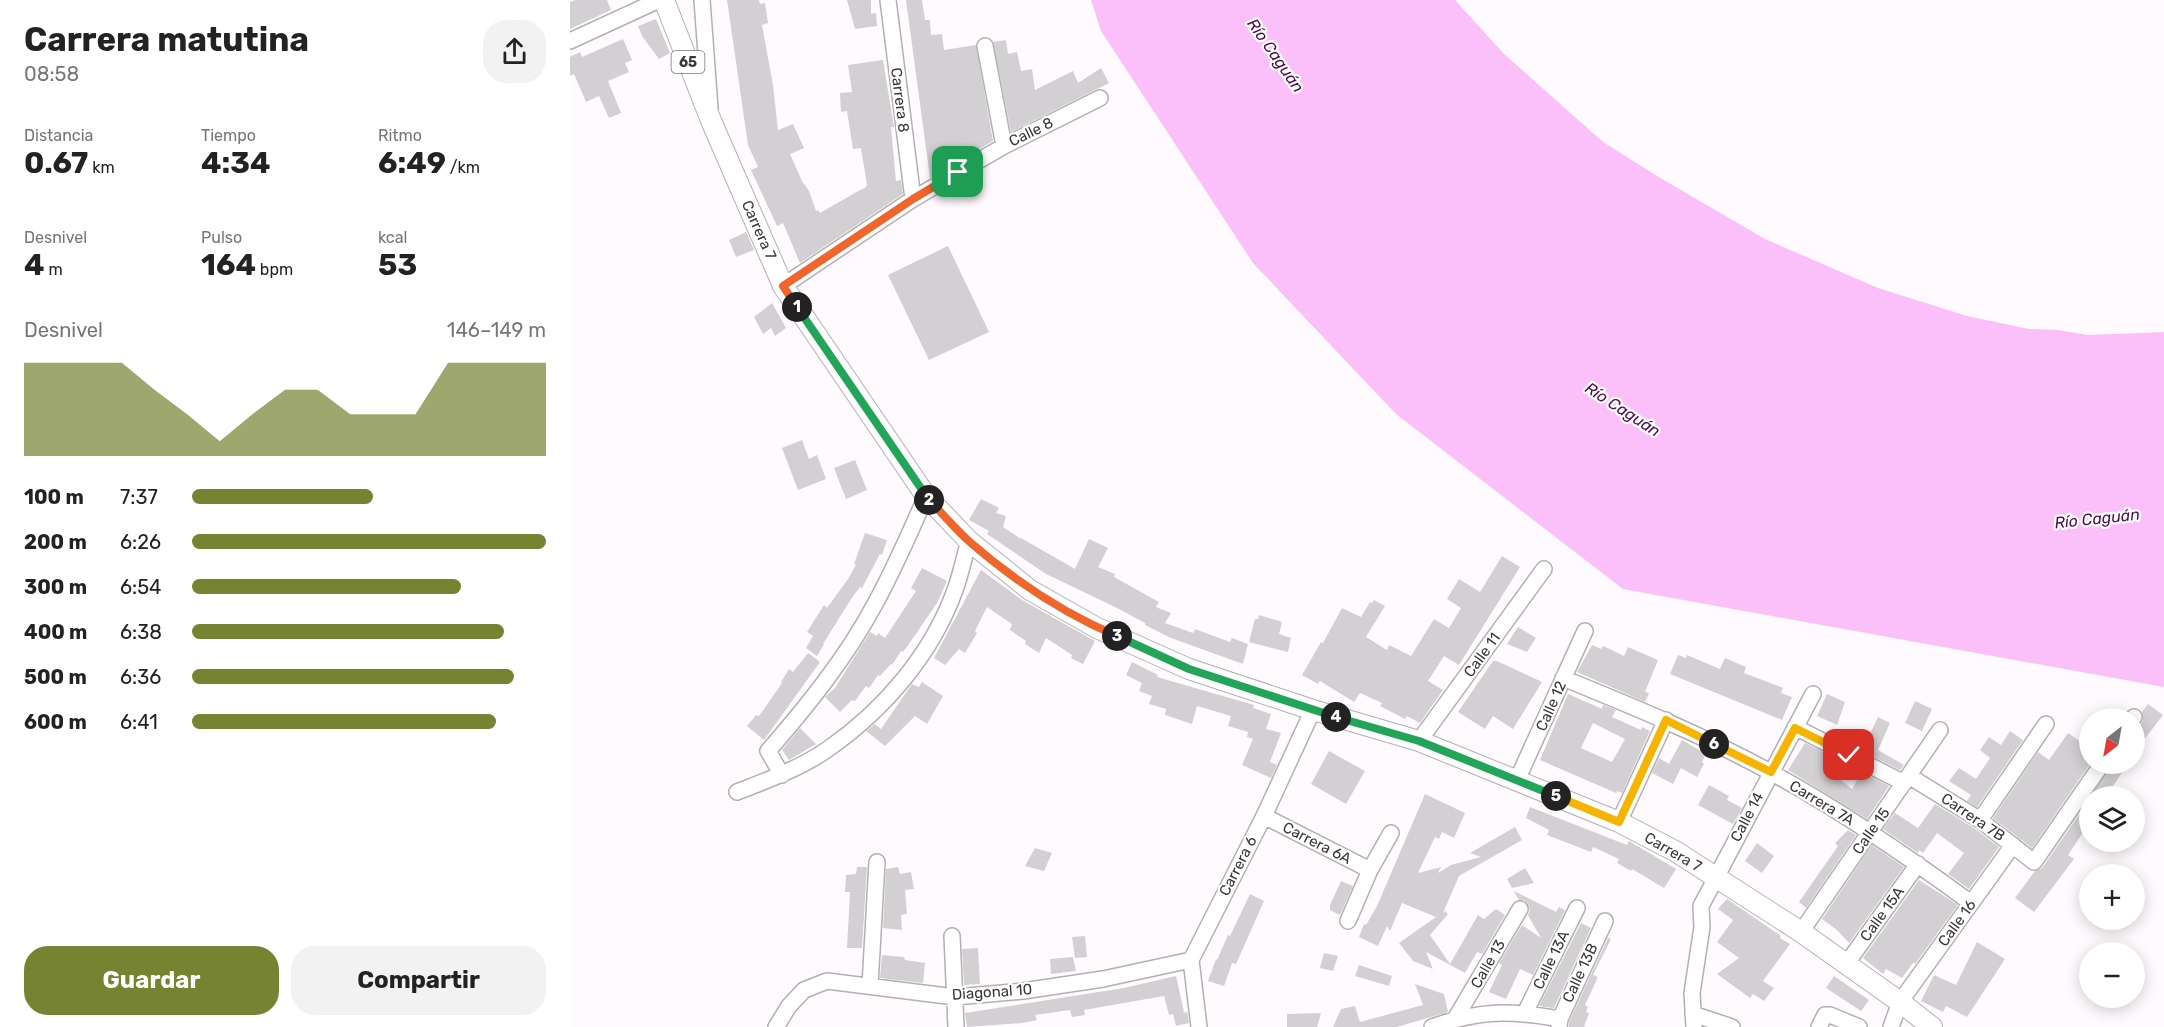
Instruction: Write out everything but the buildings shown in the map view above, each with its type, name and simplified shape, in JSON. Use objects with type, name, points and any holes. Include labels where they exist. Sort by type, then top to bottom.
[{"type":"main road","name":"65","points":[[663,0],[712,123]]},
{"type":"main road","name":"Carrera 7","points":[[712,123],[783,286],[926,496],[969,541],[1030,590],[1097,628],[1189,669],[1313,710],[1419,741],[1619,822],[1675,851],[1801,932],[1847,963],[1932,1027]]},
{"type":"street","points":[[570,41],[659,0]]},
{"type":"street","name":"Carrera 7","points":[[702,0],[712,123]]},
{"type":"street","name":"Carrera 8","points":[[888,0],[913,199]]},
{"type":"street","points":[[985,46],[1004,146]]},
{"type":"street","name":"Calle 8","points":[[783,286],[913,199],[1004,146],[1100,98]]},
{"type":"street","points":[[782,775],[768,751],[807,705],[848,648],[875,605],[902,552],[926,496]]},
{"type":"street","points":[[737,792],[782,775],[827,750],[868,718],[903,681],[932,638],[950,600],[969,541]]},
{"type":"street","name":"Calle 11","points":[[1419,741],[1544,569]]},
{"type":"street","name":"Calle 12","points":[[1517,780],[1585,631]]},
{"type":"street","name":"Carrera 7A","points":[[1563,678],[1666,720],[1771,772],[1870,831],[1971,903]]},
{"type":"street","name":"Calle 14","points":[[1694,1021],[1692,993],[1702,927],[1701,906],[1813,694]]},
{"type":"street","name":"Carrera 6","points":[[1191,960],[1264,816],[1313,710]]},
{"type":"street","points":[[1619,822],[1666,720]]},
{"type":"street","points":[[1980,820],[2046,724]]},
{"type":"street","name":"Carrera 7B","points":[[1795,728],[1906,779],[1980,820],[2034,862],[2095,774]]},
{"type":"street","name":"Calle 15","points":[[1801,932],[1941,730]]},
{"type":"street","name":"Carrera 6A","points":[[1264,816],[1370,870]]},
{"type":"street","points":[[1348,921],[1370,870],[1391,833]]},
{"type":"street","name":"Calle 16","points":[[1891,1027],[1900,1002],[2013,845]]},
{"type":"street","points":[[870,986],[877,862]]},
{"type":"street","name":"Calle 15A","points":[[1847,963],[1918,864]]},
{"type":"street","name":"Calle 13A","points":[[1525,1013],[1577,908]]},
{"type":"street","name":"Calle 13","points":[[1455,1019],[1520,909]]},
{"type":"street","name":"Calle 13B","points":[[1559,1023],[1605,921]]},
{"type":"street","points":[[952,936],[956,1027]]},
{"type":"street","points":[[1191,960],[1199,1027]]},
{"type":"street","name":"Diagonal 10","points":[[776,1027],[789,1006],[804,990],[826,981],[955,997],[1023,991],[1103,979],[1191,960]]},
{"type":"street","points":[[1432,1027],[1455,1019],[1496,1020],[1525,1013],[1559,1023]]},
{"type":"street","points":[[1822,1021],[1830,1015],[1858,1027]]},
{"type":"street","points":[[1694,1021],[1732,1027]]},
{"type":"water","name":"Río Caguán","points":[[1091,0],[1455,0],[1504,54],[1603,142],[1765,239],[1878,288],[1967,316],[2029,329],[2058,330],[2088,335],[2164,332],[2164,687],[1623,589],[1396,414],[1253,263],[1101,31]]},
{"type":"route","points":[[958,172],[913,199],[783,286],[926,496],[969,541],[1030,590],[1097,628],[1189,669],[1313,710],[1419,741],[1619,822],[1666,720],[1771,772],[1795,728],[1849,755]]}]
